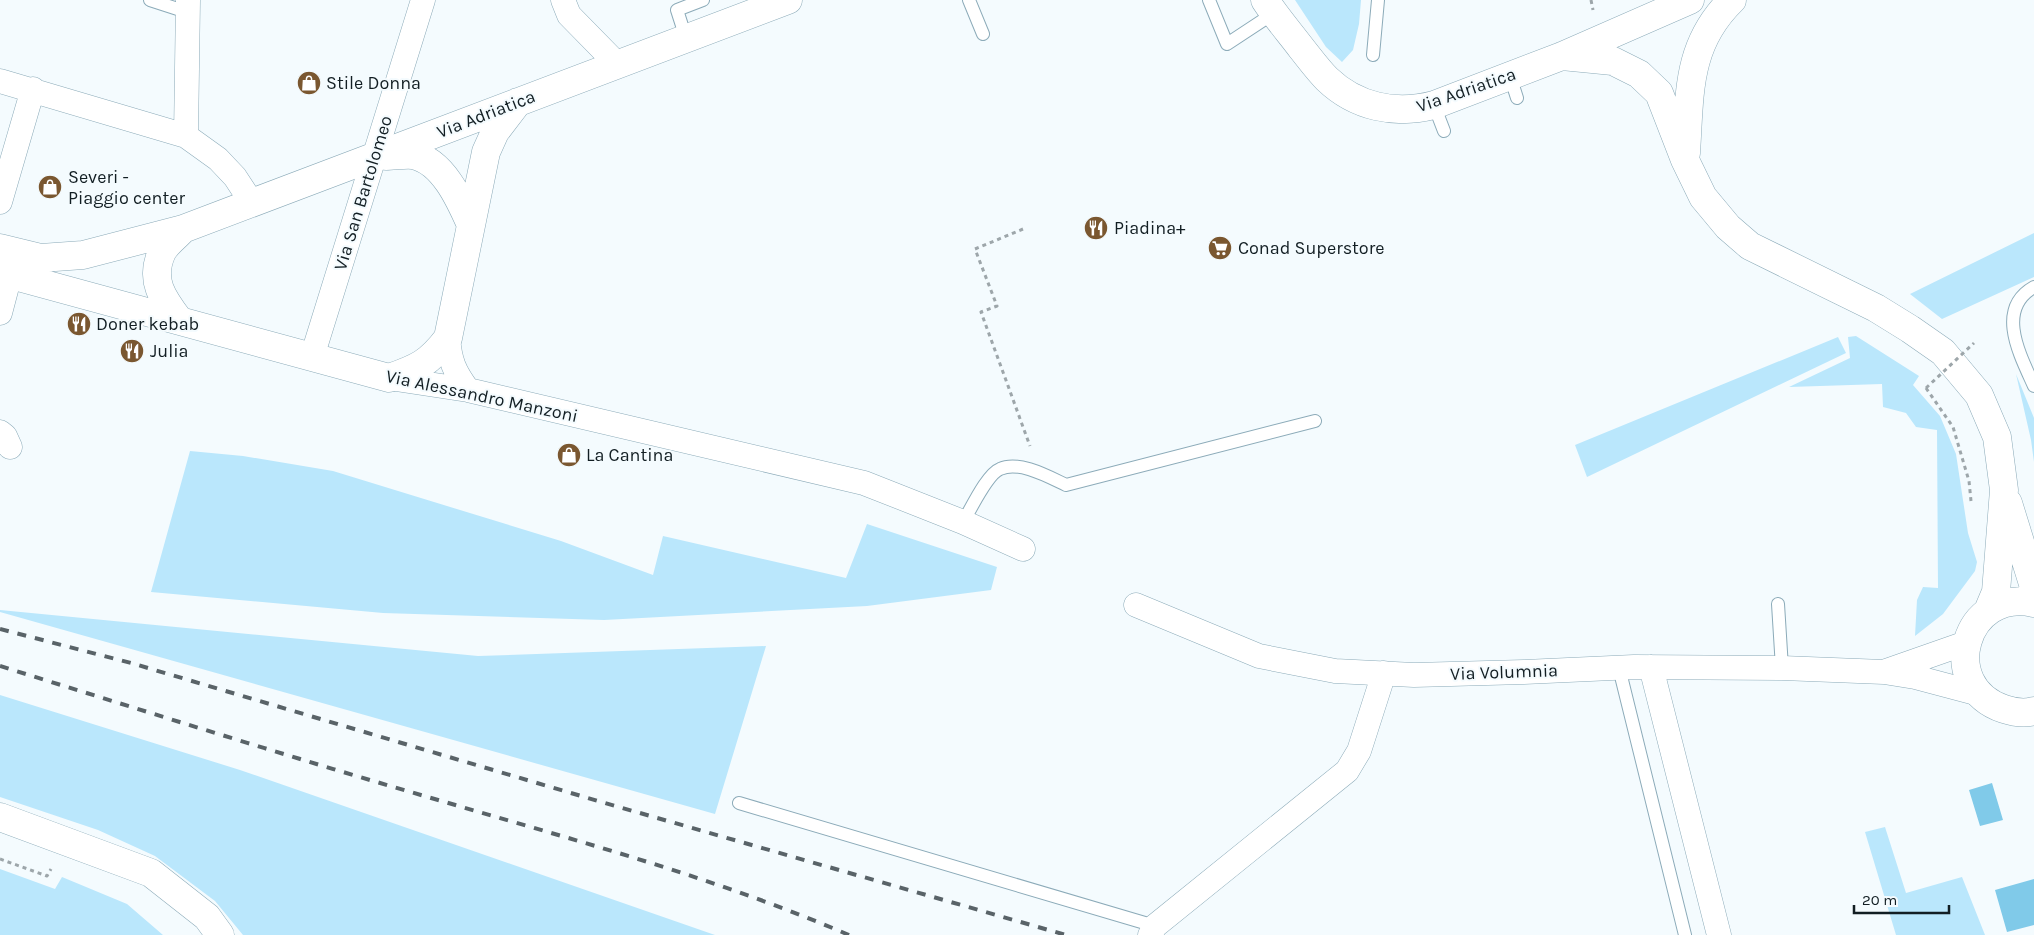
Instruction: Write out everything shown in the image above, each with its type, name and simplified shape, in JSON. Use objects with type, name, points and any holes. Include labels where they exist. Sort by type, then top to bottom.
[{"type":"main road","name":"Via Adriatica","points":[[183,229],[788,0]]},
{"type":"main road","name":"Via Adriatica","points":[[1269,6],[1326,78],[1342,92],[1361,102],[1382,108],[1417,109],[1514,87],[1562,56],[1690,0]]},
{"type":"main road","points":[[1686,160],[1691,82],[1695,56],[1716,15],[1732,0]]},
{"type":"main road","name":"Via Adriatica","points":[[1562,56],[1613,61],[1627,66],[1650,83],[1659,93],[1703,197],[1728,227],[1750,246],[1876,308],[1943,352],[1979,395],[1998,437],[2004,490]]},
{"type":"main road","points":[[389,378],[414,369],[434,356],[448,338],[486,152],[495,132],[518,102]]},
{"type":"main road","points":[[374,157],[413,155],[428,161],[446,178],[458,195],[471,225]]},
{"type":"main road","points":[[0,248],[41,258],[83,255],[183,229]]},
{"type":"main road","points":[[179,320],[160,292],[156,272],[162,251],[183,229]]},
{"type":"main road","name":"Via Alessandro Manzoni","points":[[5,273],[389,378]]},
{"type":"main road","points":[[2004,490],[2034,587]]},
{"type":"main road","points":[[1988,611],[1996,592],[2004,490]]},
{"type":"main road","points":[[2034,603],[2013,601],[2000,604],[1988,611],[1974,625],[1966,643],[1965,656],[1966,670],[1971,683],[1979,694],[1994,706],[2024,711],[2034,732]]},
{"type":"main road","points":[[0,817],[151,873],[207,917],[220,935]]},
{"type":"street","name":"Via San Bartolomeo","points":[[312,356],[423,0]]},
{"type":"street","points":[[563,0],[570,15],[618,65]]},
{"type":"street","points":[[186,136],[187,6]]},
{"type":"street","points":[[0,81],[33,89],[98,111],[186,136],[218,159],[235,177],[252,203]]},
{"type":"street","points":[[0,202],[33,89]]},
{"type":"street","points":[[0,313],[5,273]]},
{"type":"street","points":[[448,338],[449,357],[456,374],[468,390]]},
{"type":"street","name":"Via Alessandro Manzoni","points":[[389,378],[468,390],[864,483],[963,522]]},
{"type":"street","points":[[963,522],[1023,549]]},
{"type":"street","name":"Via Volumnia","points":[[1136,605],[1259,656],[1335,671],[1414,675],[1651,667],[1782,668],[1884,672],[1915,677],[1979,694]]},
{"type":"street","name":"Via Volumnia","points":[[1884,672],[1966,643]]},
{"type":"street","points":[[1651,667],[1719,935]]},
{"type":"street","points":[[1152,931],[1347,771],[1359,751],[1384,673]]},
{"type":"lane","points":[[150,0],[187,6]]},
{"type":"lane","points":[[686,38],[677,10],[703,0]]},
{"type":"lane","points":[[969,0],[983,34]]},
{"type":"lane","points":[[1209,0],[1226,44],[1269,6]]},
{"type":"lane","points":[[1373,55],[1378,0]]},
{"type":"lane","points":[[1434,105],[1444,130]]},
{"type":"lane","points":[[2034,287],[2023,294],[2015,306],[2013,328],[2021,356],[2034,386]]},
{"type":"lane","points":[[963,522],[990,478],[999,469],[1014,466],[1040,473],[1066,484],[1315,421]]},
{"type":"lane","points":[[1778,604],[1782,668]]},
{"type":"lane","points":[[1619,668],[1685,935]]},
{"type":"lane","points":[[739,803],[1152,931]]},
{"type":"path","points":[[1023,229],[975,249],[997,306],[981,312],[1040,473]]},
{"type":"path","points":[[1972,509],[1969,481],[1952,427],[1926,388],[1974,343]]},
{"type":"path","points":[[1931,374],[1938,380]]},
{"type":"path","points":[[0,859],[47,876],[54,864]]},
{"type":"shaded area","points":[[1295,0],[1361,0],[1359,24],[1353,50],[1342,62],[1326,47]]},
{"type":"shaded area","points":[[2034,233],[2034,277],[1942,319],[1910,294]]},
{"type":"shaded area","points":[[1856,336],[1919,376],[1913,385],[1940,416],[1956,454],[1968,533],[1977,562],[1975,571],[1943,614],[1915,636],[1917,600],[1923,587],[1938,588],[1937,430],[1916,427],[1906,413],[1883,407],[1882,384],[1789,387],[1850,358],[1848,337]]},
{"type":"shaded area","points":[[1838,337],[1846,353],[1587,477],[1575,445]]},
{"type":"shaded area","points":[[2016,374],[2034,418],[2034,462],[2031,440]]},
{"type":"shaded area","points":[[190,451],[243,456],[333,471],[561,541],[653,575],[663,536],[846,578],[867,524],[997,567],[991,590],[867,606],[604,620],[383,613],[151,592]]},
{"type":"shaded area","points":[[0,610],[478,656],[766,646],[715,814],[0,612]]},
{"type":"shaded area","points":[[0,695],[240,770],[715,935],[243,935],[215,901],[155,856],[98,830],[0,797]]},
{"type":"shaded area","points":[[1992,783],[2003,820],[1980,826],[1969,790]]},
{"type":"shaded area","points":[[1885,827],[1906,893],[1962,877],[1985,935],[1896,935],[1865,832]]},
{"type":"shaded area","points":[[0,869],[55,889],[62,877],[127,904],[163,935],[0,935]]},
{"type":"shaded area","points":[[2034,879],[2034,925],[2007,932],[1995,890]]},
{"type":"railway","points":[[0,629],[131,663],[598,801],[1066,935]]},
{"type":"railway","points":[[0,666],[333,769],[649,862],[750,896],[849,935]]},
{"type":"place","name":"Stile Donna","points":[[309,83]]},
{"type":"place","name":"Severi - Piaggio center","points":[[50,187]]},
{"type":"place","name":"Piadina+","points":[[1096,228]]},
{"type":"place","name":"Conad Superstore","points":[[1220,248]]},
{"type":"place","name":"Doner kebab","points":[[79,324]]},
{"type":"place","name":"Julia","points":[[132,351]]},
{"type":"place","name":"La Cantina","points":[[569,455]]}]
